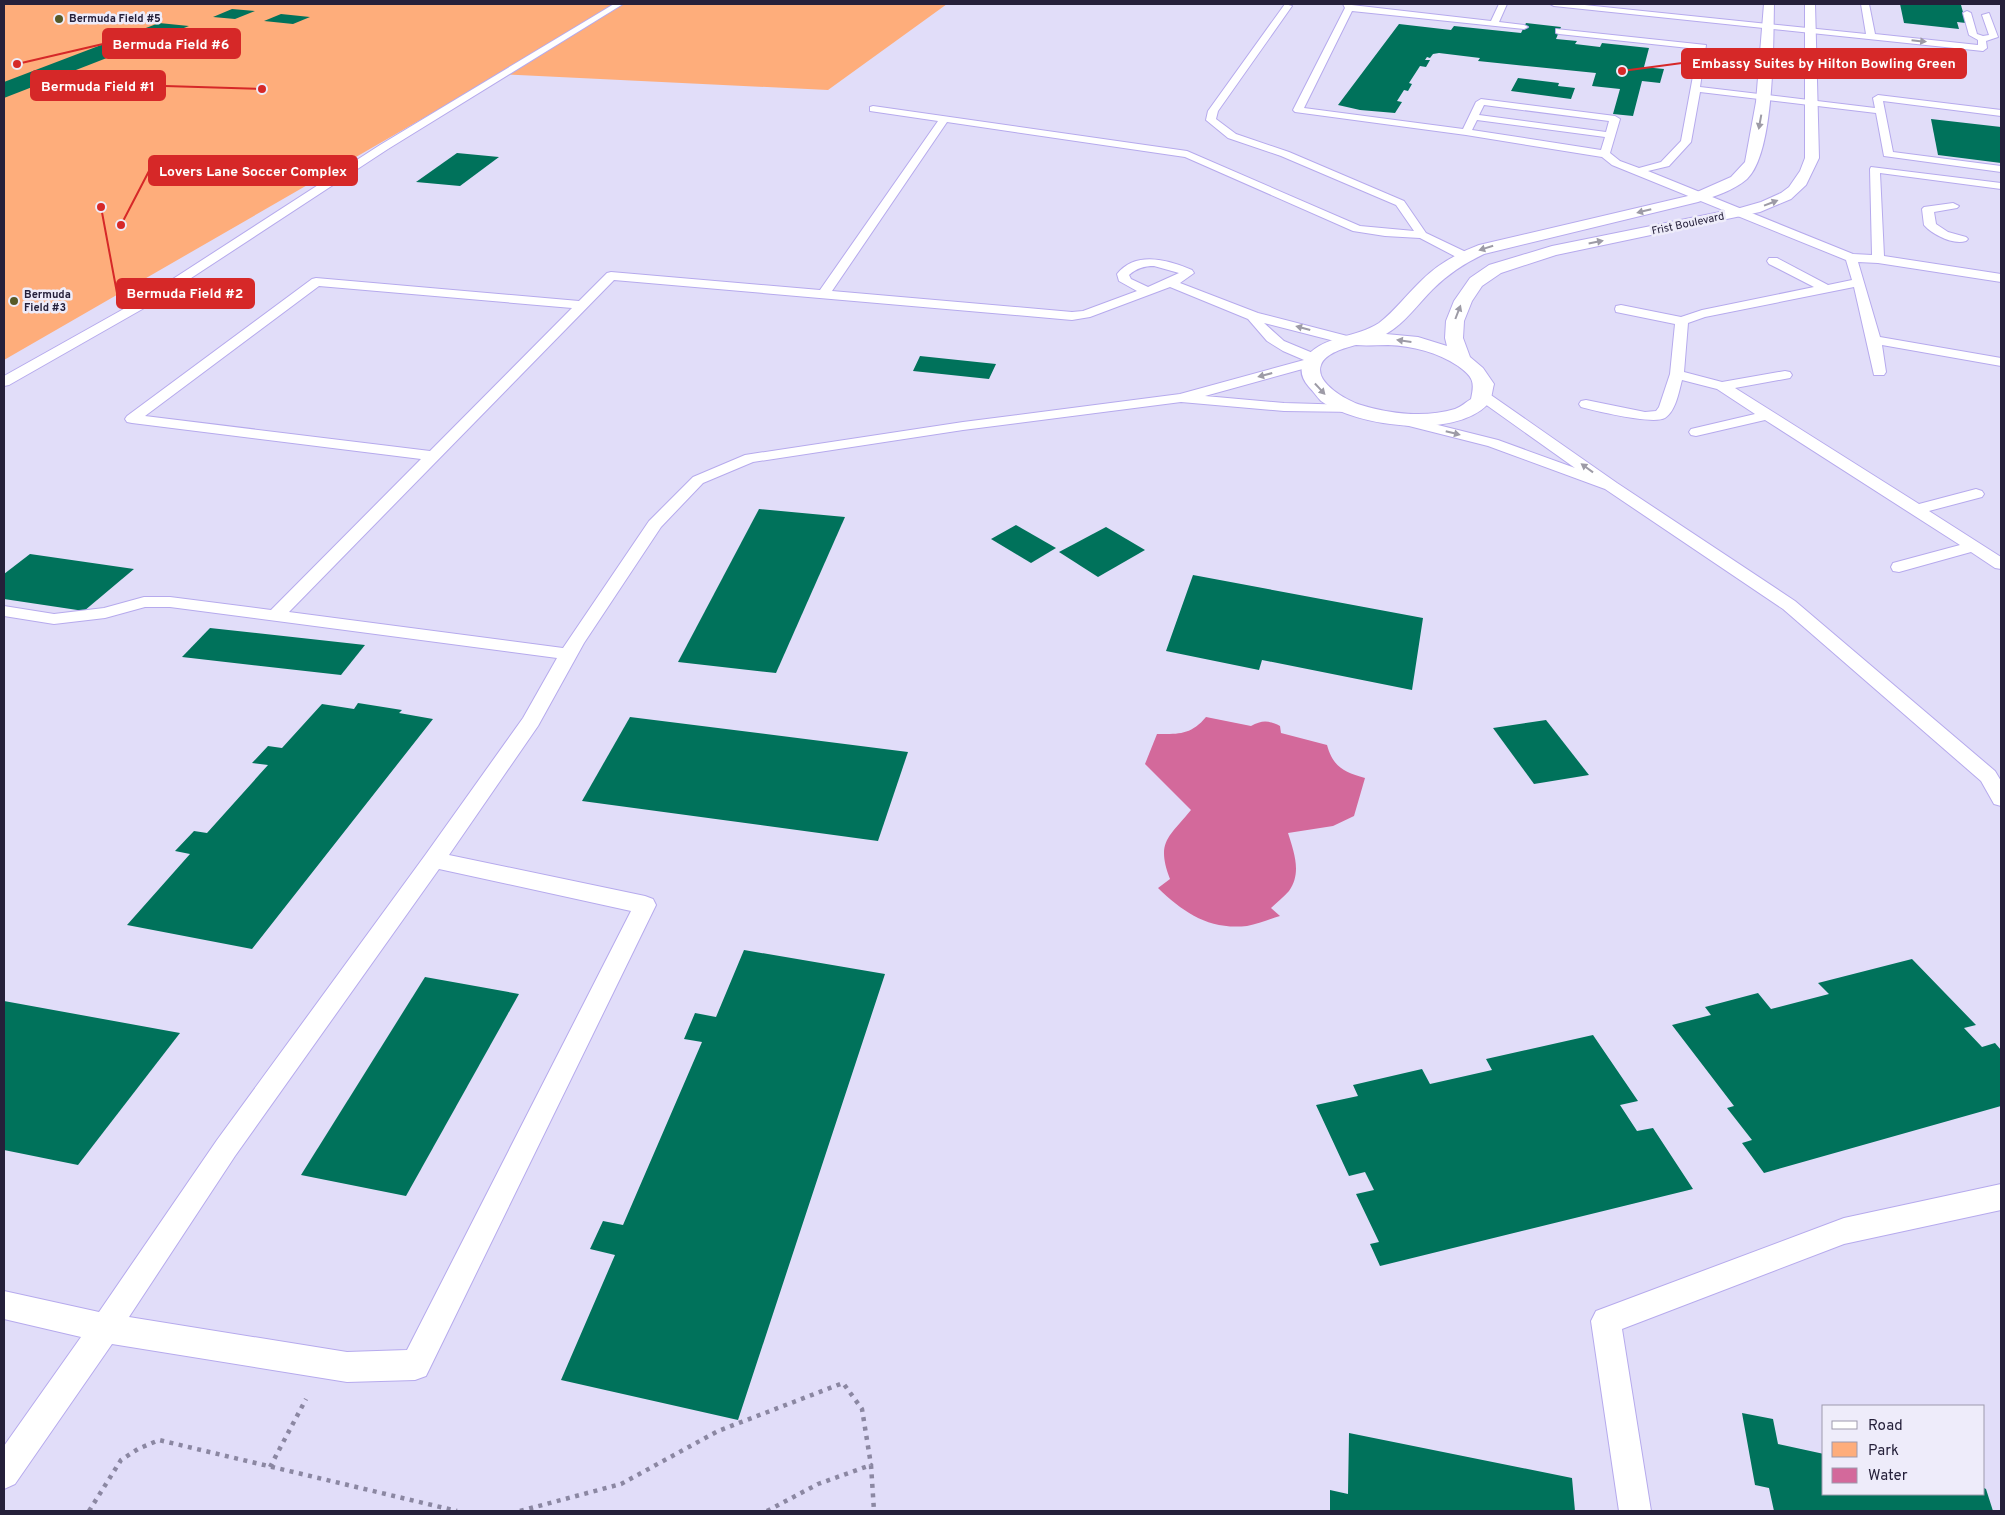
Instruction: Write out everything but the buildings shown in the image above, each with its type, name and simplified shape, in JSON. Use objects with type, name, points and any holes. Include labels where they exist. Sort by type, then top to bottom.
[{"type":"street","name":"Frist Boulevard","points":[[1313,361],[1322,352],[1338,344],[1382,329],[1434,277],[1464,256],[1485,248],[1699,196],[1739,178],[1747,170],[1754,157],[1764,97],[1769,4]]},
{"type":"street","name":"Frist Boulevard","points":[[1461,359],[1454,338],[1455,321],[1463,301],[1476,282],[1495,269],[1552,251],[1742,212],[1770,204],[1790,195],[1808,172],[1812,158],[1810,4]]},
{"type":"street","name":"Frist Boulevard","points":[[1354,340],[1380,338],[1409,341],[1444,350],[1476,370],[1484,383],[1483,396]]},
{"type":"street","points":[[1313,361],[1310,374],[1317,387],[1331,399],[1352,410],[1378,417],[1406,421],[1433,420],[1456,415],[1473,407],[1483,396]]},
{"type":"lane","points":[[4,382],[148,300],[384,147],[619,4]]},
{"type":"lane","points":[[1494,24],[1504,4]]},
{"type":"lane","points":[[1554,4],[1609,7],[1983,48],[1982,39]]},
{"type":"lane","points":[[1865,4],[1871,36]]},
{"type":"lane","points":[[1288,6],[1213,111],[1211,120],[1232,136],[1285,154],[1400,203],[1422,235]]},
{"type":"lane","points":[[1524,27],[1348,6],[1298,110],[1466,132],[1605,154],[1616,163],[1742,212],[1851,258],[1878,260],[2001,278]]},
{"type":"lane","points":[[1970,10],[1973,35],[1982,39],[2001,39]]},
{"type":"lane","points":[[1982,39],[1994,37],[1987,11],[1997,12]]},
{"type":"lane","points":[[1560,31],[1703,46],[1686,142],[1665,164],[1638,172]]},
{"type":"lane","points":[[1695,89],[1880,111]]},
{"type":"lane","points":[[1893,172],[1878,98],[2001,113]]},
{"type":"lane","points":[[1466,132],[1480,102],[1615,119],[1605,154]]},
{"type":"lane","points":[[873,109],[1188,154],[1357,229],[1385,234],[1422,235],[1464,256]]},
{"type":"lane","points":[[1473,117],[1610,136]]},
{"type":"lane","points":[[824,294],[944,119]]},
{"type":"lane","points":[[1888,154],[2001,169]]},
{"type":"lane","points":[[1878,260],[1875,169],[1893,172],[1951,197]]},
{"type":"lane","points":[[1971,274],[1963,244],[1930,225],[1928,209],[1951,197],[2001,186]]},
{"type":"lane","points":[[1851,258],[1874,340],[1879,372]]},
{"type":"lane","points":[[1773,261],[1827,289]]},
{"type":"lane","points":[[275,616],[611,276],[1072,316],[1085,314],[1170,283],[1188,273],[1171,264],[1155,262],[1128,268],[1123,274],[1125,281],[1148,290]]},
{"type":"lane","points":[[434,456],[132,419],[316,282],[582,305]]},
{"type":"lane","points":[[1621,309],[1682,321],[1702,314],[1859,282]]},
{"type":"lane","points":[[1170,283],[1253,316],[1354,340]]},
{"type":"lane","points":[[1253,316],[1260,329],[1274,340],[1313,361]]},
{"type":"lane","points":[[1586,404],[1645,416],[1660,415],[1666,408],[1677,374],[1682,321]]},
{"type":"lane","points":[[1874,340],[2001,362]]},
{"type":"lane","points":[[4,1473],[105,1328],[226,1148],[434,860],[531,721],[568,654],[655,524],[698,480],[750,458],[973,425],[1180,398],[1313,361]]},
{"type":"lane","points":[[1677,374],[1722,386],[2001,564]]},
{"type":"lane","points":[[1722,386],[1785,375]]},
{"type":"lane","points":[[1483,396],[1611,486],[1790,605],[1994,776],[2001,799]]},
{"type":"lane","points":[[1180,398],[1284,407],[1352,410]]},
{"type":"lane","points":[[1696,432],[1768,415]]},
{"type":"lane","points":[[1406,421],[1493,443],[1611,486]]},
{"type":"lane","points":[[1916,510],[1976,494]]},
{"type":"lane","points":[[1899,567],[1974,546]]},
{"type":"lane","points":[[4,611],[54,619],[105,614],[144,602],[170,602],[568,654]]},
{"type":"lane","points":[[4,1304],[105,1328],[324,1364],[348,1367],[414,1365],[645,905],[434,860]]},
{"type":"lane","points":[[1635,1511],[1606,1321],[1844,1231],[2001,1197]]},
{"type":"path","points":[[270,1467],[324,1364]]},
{"type":"path","points":[[520,1511],[621,1484],[718,1431],[843,1383],[862,1409],[871,1465],[874,1511]]},
{"type":"path","points":[[89,1511],[121,1460],[138,1449],[159,1440],[457,1511]]},
{"type":"path","points":[[767,1511],[802,1490],[856,1468],[871,1465]]},
{"type":"green space","points":[[4,4],[947,4],[828,90],[500,74],[4,360]]},
{"type":"water","points":[[1206,717],[1251,726],[1265,722],[1276,724],[1280,726],[1281,733],[1327,745],[1329,752],[1340,768],[1365,778],[1354,816],[1333,826],[1288,833],[1296,862],[1296,870],[1293,884],[1289,891],[1271,908],[1280,916],[1247,926],[1233,927],[1198,918],[1178,905],[1158,888],[1170,879],[1164,857],[1164,848],[1171,834],[1191,810],[1145,764],[1157,734],[1172,734],[1190,730]]},
{"type":"place","name":"Bermuda Field #5","points":[[59,19]]},
{"type":"place","name":"Bermuda Field #6","points":[[17,64]]},
{"type":"place","name":"Embassy Suites by Hilton Bowling Green","points":[[1622,71]]},
{"type":"place","name":"Bermuda Field #1","points":[[262,89]]},
{"type":"place","name":"Bermuda Field #2","points":[[101,207]]},
{"type":"place","name":"Lovers Lane Soccer Complex","points":[[121,225]]},
{"type":"place","name":"Bermuda Field #3","points":[[14,301]]}]
